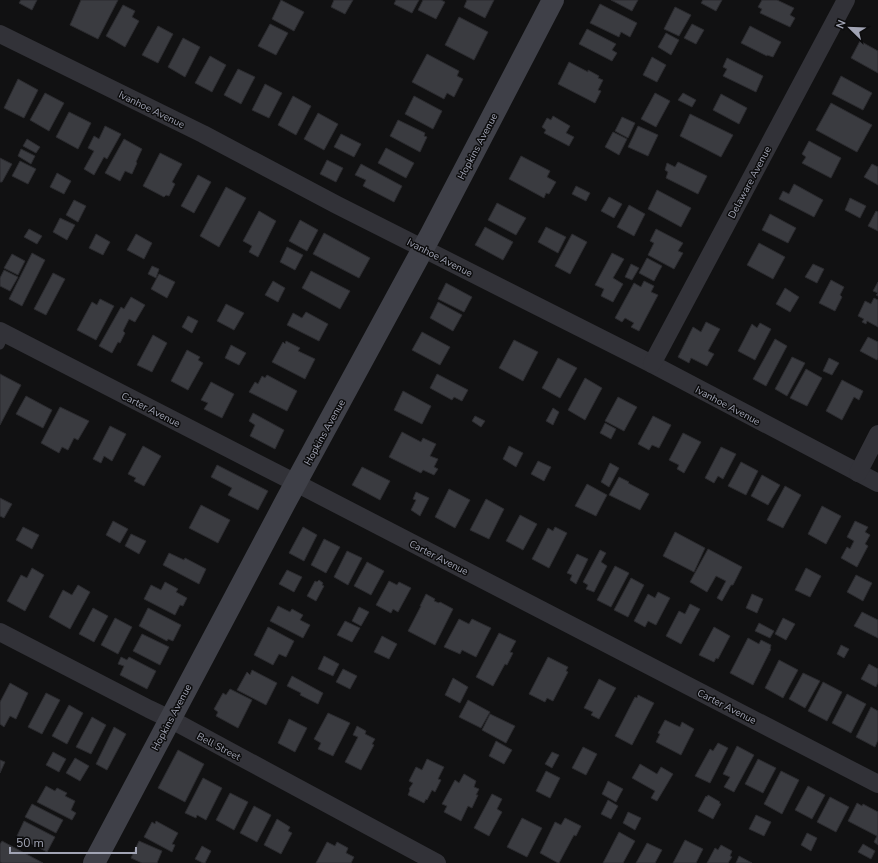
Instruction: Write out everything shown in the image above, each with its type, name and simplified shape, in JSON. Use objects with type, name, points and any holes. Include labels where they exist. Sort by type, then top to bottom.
[{"type":"street","name":"Hopkins Avenue","points":[[94,863],[423,248],[553,0]]},
{"type":"street","name":"Delaware Avenue","points":[[652,364],[846,0]]},
{"type":"street","name":"Ivanhoe Avenue","points":[[2,40],[203,134],[337,205],[652,364],[878,483]]},
{"type":"street","name":"Carter Avenue","points":[[2,337],[296,483],[878,784]]},
{"type":"street","points":[[858,473],[878,434]]},
{"type":"street","name":"Bell Street","points":[[0,632],[170,719],[437,863]]},
{"type":"building","points":[[21,0],[37,0],[32,10],[19,3]]},
{"type":"building","points":[[81,0],[118,0],[98,39],[70,25]]},
{"type":"building","points":[[281,0],[304,12],[294,31],[272,19]]},
{"type":"building","points":[[334,0],[353,0],[345,14],[331,7]]},
{"type":"building","points":[[396,0],[419,0],[412,13],[394,4]]},
{"type":"building","points":[[423,0],[441,0],[445,2],[436,19],[418,10]]},
{"type":"building","points":[[467,0],[494,0],[485,18],[464,7]]},
{"type":"building","points":[[611,0],[638,0],[632,11]]},
{"type":"building","points":[[703,0],[722,0],[716,11],[701,3]]},
{"type":"building","points":[[762,0],[777,0],[794,8],[790,15],[795,18],[790,27],[760,13],[762,9],[758,7]]},
{"type":"building","points":[[600,4],[637,23],[630,37],[621,32],[619,37],[590,23]]},
{"type":"building","points":[[123,5],[135,11],[132,17],[139,21],[125,47],[106,36]]},
{"type":"building","points":[[675,7],[691,15],[679,36],[664,29]]},
{"type":"building","points":[[459,17],[488,32],[474,60],[445,45]]},
{"type":"building","points":[[270,24],[288,33],[276,55],[258,46]]},
{"type":"building","points":[[692,24],[704,30],[696,44],[684,38]]},
{"type":"building","points":[[158,26],[173,34],[158,63],[142,55]]},
{"type":"building","points":[[750,26],[781,42],[773,57],[767,56],[741,43]]},
{"type":"building","points":[[587,29],[616,44],[612,50],[617,53],[612,61],[579,44]]},
{"type":"building","points":[[666,33],[679,40],[671,55],[658,47]]},
{"type":"building","points":[[183,38],[200,47],[185,77],[168,67]]},
{"type":"building","points":[[860,41],[878,51],[878,73],[851,58]]},
{"type":"building","points":[[427,54],[459,71],[457,76],[463,79],[454,97],[447,93],[444,99],[412,82]]},
{"type":"building","points":[[210,56],[226,65],[212,92],[195,83]]},
{"type":"building","points":[[652,57],[666,65],[657,82],[643,75]]},
{"type":"building","points":[[727,58],[763,76],[756,92],[723,76],[727,69],[723,67]]},
{"type":"building","points":[[569,62],[588,72],[588,70],[603,80],[598,90],[601,91],[595,103],[558,84]]},
{"type":"building","points":[[238,69],[255,77],[241,104],[224,95]]},
{"type":"building","points":[[841,76],[872,93],[863,110],[832,94]]},
{"type":"building","points":[[18,79],[38,90],[24,118],[4,108]]},
{"type":"building","points":[[265,84],[282,93],[269,118],[252,110]]},
{"type":"building","points":[[45,93],[64,103],[49,131],[30,120]]},
{"type":"building","points":[[655,93],[670,101],[656,127],[641,119]]},
{"type":"building","points":[[683,93],[696,100],[692,107],[678,100]]},
{"type":"building","points":[[721,94],[747,108],[739,124],[713,110]]},
{"type":"building","points":[[293,96],[311,106],[296,135],[278,125]]},
{"type":"building","points":[[414,96],[442,111],[433,129],[405,114]]},
{"type":"building","points":[[831,103],[872,125],[857,152],[816,130]]},
{"type":"building","points":[[69,112],[91,123],[78,149],[56,137]]},
{"type":"building","points":[[318,113],[338,124],[324,150],[304,139]]},
{"type":"building","points":[[690,114],[733,135],[721,157],[680,136]]},
{"type":"building","points":[[553,116],[570,126],[566,133],[574,137],[569,146],[544,133],[546,130],[542,127],[547,118],[551,120]]},
{"type":"building","points":[[622,117],[635,123],[628,138],[615,131]]},
{"type":"building","points":[[398,120],[425,133],[424,136],[427,137],[420,152],[390,136]]},
{"type":"building","points":[[105,126],[121,134],[107,159],[104,157],[94,175],[84,169],[94,151],[88,148],[94,136],[99,139]]},
{"type":"building","points":[[638,126],[658,135],[648,156],[628,147]]},
{"type":"building","points":[[613,132],[627,139],[619,155],[605,147]]},
{"type":"building","points":[[341,134],[361,144],[354,157],[334,147]]},
{"type":"building","points":[[27,139],[40,147],[36,153],[23,146]]},
{"type":"building","points":[[124,139],[142,149],[132,174],[125,171],[120,181],[105,173]]},
{"type":"building","points":[[809,141],[841,158],[831,178],[802,163],[806,157],[802,154]]},
{"type":"building","points":[[386,148],[414,163],[406,178],[378,163]]},
{"type":"building","points":[[21,149],[35,156],[31,164],[18,156]]},
{"type":"building","points":[[160,153],[182,164],[172,182],[175,184],[169,196],[166,195],[164,197],[143,186]]},
{"type":"building","points":[[521,156],[550,171],[547,177],[556,182],[549,194],[546,193],[544,198],[509,179]]},
{"type":"building","points":[[0,158],[12,164],[2,182],[0,182]]},
{"type":"building","points":[[327,160],[343,168],[336,182],[320,174]]},
{"type":"building","points":[[20,161],[36,169],[28,184],[12,176]]},
{"type":"building","points":[[678,162],[707,176],[698,194],[666,178],[668,172],[665,170],[667,163],[675,167]]},
{"type":"building","points":[[361,164],[402,186],[394,202],[363,186],[366,180],[355,175]]},
{"type":"building","points":[[872,164],[878,167],[878,185],[864,177]]},
{"type":"building","points":[[57,173],[71,181],[64,194],[50,187]]},
{"type":"building","points":[[198,175],[211,182],[194,213],[181,206]]},
{"type":"building","points":[[794,184],[823,200],[814,217],[779,199],[783,191],[789,194]]},
{"type":"building","points":[[576,186],[590,193],[586,201],[572,194]]},
{"type":"building","points":[[226,187],[246,198],[219,247],[200,236]]},
{"type":"building","points":[[657,190],[691,208],[681,227],[648,209]]},
{"type":"building","points":[[609,197],[622,204],[614,218],[601,211]]},
{"type":"building","points":[[850,198],[866,206],[860,218],[845,210]]},
{"type":"building","points":[[74,200],[86,206],[78,222],[66,215]]},
{"type":"building","points":[[497,203],[526,218],[516,235],[488,220]]},
{"type":"building","points":[[629,205],[645,214],[634,236],[617,227]]},
{"type":"building","points":[[259,211],[276,221],[258,257],[249,252],[252,246],[243,241]]},
{"type":"building","points":[[876,211],[878,212],[878,231],[868,226]]},
{"type":"building","points":[[770,214],[796,228],[788,243],[762,230]]},
{"type":"building","points":[[60,218],[75,225],[67,240],[53,232]]},
{"type":"building","points":[[300,220],[318,230],[307,251],[289,241]]},
{"type":"building","points":[[485,227],[513,242],[503,260],[475,245]]},
{"type":"building","points":[[546,227],[566,237],[558,253],[538,242]]},
{"type":"building","points":[[29,229],[42,236],[37,244],[24,237]]},
{"type":"building","points":[[656,229],[683,243],[678,251],[683,253],[674,269],[648,255],[654,243],[650,241]]},
{"type":"building","points":[[324,233],[370,258],[359,278],[313,254]]},
{"type":"building","points":[[96,234],[110,242],[103,255],[89,248]]},
{"type":"building","points":[[136,234],[152,243],[144,259],[127,250]]},
{"type":"building","points":[[572,234],[587,242],[570,274],[555,266]]},
{"type":"building","points":[[759,243],[785,257],[773,279],[747,265]]},
{"type":"building","points":[[287,247],[303,255],[295,270],[280,262]]},
{"type":"building","points":[[32,253],[45,260],[22,306],[9,299]]},
{"type":"building","points":[[612,253],[624,259],[613,278],[623,284],[613,302],[601,296],[604,289],[595,285]]},
{"type":"building","points":[[12,254],[25,261],[18,275],[4,268]]},
{"type":"building","points":[[647,258],[662,266],[654,281],[639,273]]},
{"type":"building","points":[[631,264],[639,268],[632,280],[625,277]]},
{"type":"building","points":[[813,264],[824,269],[817,283],[805,277]]},
{"type":"building","points":[[152,266],[159,269],[156,278],[148,274]]},
{"type":"building","points":[[4,270],[18,277],[10,291],[0,286],[0,278]]},
{"type":"building","points":[[311,271],[350,291],[340,309],[302,288]]},
{"type":"building","points":[[53,273],[65,279],[46,315],[34,309]]},
{"type":"building","points":[[159,274],[175,282],[167,298],[151,289]]},
{"type":"building","points":[[831,280],[844,287],[840,295],[842,297],[835,311],[819,303]]},
{"type":"building","points":[[273,281],[285,288],[278,302],[265,295]]},
{"type":"building","points":[[644,281],[654,286],[651,292],[658,295],[639,331],[631,327],[634,323],[625,318],[622,322],[615,318],[634,283],[641,287]]},
{"type":"building","points":[[878,282],[878,293],[873,291]]},
{"type":"building","points":[[446,283],[472,297],[464,312],[438,299]]},
{"type":"building","points":[[785,288],[799,297],[790,312],[776,304]]},
{"type":"building","points":[[131,297],[145,305],[135,322],[129,319],[123,331],[125,333],[120,343],[118,342],[112,353],[99,346],[121,307],[124,309]]},
{"type":"building","points":[[874,298],[878,300],[878,327],[867,321],[866,324],[862,322],[864,319],[858,316],[865,301],[871,304]]},
{"type":"building","points":[[100,299],[114,306],[96,340],[77,330],[92,302],[97,305]]},
{"type":"building","points":[[438,302],[462,315],[453,331],[430,318]]},
{"type":"building","points":[[226,304],[244,313],[234,330],[217,321]]},
{"type":"building","points":[[306,312],[328,324],[319,341],[287,325],[293,313],[302,318]]},
{"type":"building","points":[[188,316],[198,321],[192,333],[182,327]]},
{"type":"building","points":[[706,322],[720,329],[708,351],[714,354],[707,366],[691,358],[689,363],[678,357],[693,327],[701,332]]},
{"type":"building","points":[[760,323],[771,329],[755,360],[738,351],[752,324],[757,328]]},
{"type":"building","points":[[422,332],[450,347],[440,365],[412,350]]},
{"type":"building","points":[[153,335],[167,343],[152,372],[137,365]]},
{"type":"building","points":[[868,337],[878,342],[877,360],[860,351]]},
{"type":"building","points":[[775,339],[787,346],[766,386],[753,379]]},
{"type":"building","points":[[514,340],[538,352],[523,381],[499,368]]},
{"type":"building","points":[[286,341],[300,348],[298,351],[315,359],[305,379],[272,362],[283,342],[285,344]]},
{"type":"building","points":[[231,345],[246,353],[239,365],[225,358]]},
{"type":"building","points":[[187,350],[200,357],[198,360],[203,363],[188,390],[171,381]]},
{"type":"building","points":[[792,357],[805,363],[787,396],[775,389]]},
{"type":"building","points":[[558,358],[577,368],[560,398],[542,388]]},
{"type":"building","points":[[829,358],[839,363],[832,375],[823,371]]},
{"type":"building","points":[[806,369],[822,378],[807,406],[790,398]]},
{"type":"building","points":[[0,374],[21,385],[0,425]]},
{"type":"building","points":[[437,374],[468,390],[462,401],[454,397],[452,400],[430,388]]},
{"type":"building","points":[[267,375],[297,391],[287,411],[249,392],[255,382],[258,384],[262,376],[265,378]]},
{"type":"building","points":[[585,378],[602,388],[585,420],[568,410]]},
{"type":"building","points":[[842,380],[863,391],[859,400],[854,397],[842,420],[826,411]]},
{"type":"building","points":[[211,382],[234,394],[222,418],[204,409],[208,403],[201,400]]},
{"type":"building","points":[[403,391],[431,406],[422,424],[394,410]]},
{"type":"building","points":[[26,396],[52,410],[43,428],[16,414]]},
{"type":"building","points":[[618,397],[637,407],[624,431],[605,421]]},
{"type":"building","points":[[60,407],[89,421],[78,440],[74,438],[68,450],[62,447],[59,453],[41,443]]},
{"type":"building","points":[[553,408],[559,412],[553,425],[546,421]]},
{"type":"building","points":[[253,413],[284,430],[275,449],[250,436],[255,425],[249,421]]},
{"type":"building","points":[[475,416],[485,421],[481,427],[472,421]]},
{"type":"building","points":[[653,416],[671,425],[659,448],[652,445],[649,450],[638,444]]},
{"type":"building","points":[[605,423],[616,429],[611,439],[600,433]]},
{"type":"building","points":[[110,426],[126,434],[112,461],[104,456],[101,463],[93,459]]},
{"type":"building","points":[[402,432],[421,442],[423,438],[436,444],[430,456],[438,459],[434,467],[438,469],[434,475],[423,470],[421,473],[389,457]]},
{"type":"building","points":[[683,433],[701,442],[684,473],[677,469],[679,465],[669,460]]},
{"type":"building","points":[[143,446],[161,456],[144,486],[134,481],[136,478],[128,474]]},
{"type":"building","points":[[509,446],[523,453],[516,467],[503,459]]},
{"type":"building","points":[[721,447],[736,454],[723,479],[718,476],[714,483],[705,478]]},
{"type":"building","points":[[538,461],[551,467],[544,481],[531,474]]},
{"type":"building","points":[[741,462],[758,471],[746,495],[728,486]]},
{"type":"building","points":[[610,463],[619,468],[609,487],[601,482]]},
{"type":"building","points":[[217,465],[268,491],[258,510],[228,495],[232,488],[211,477]]},
{"type":"building","points":[[362,467],[390,481],[380,500],[352,485]]},
{"type":"building","points":[[762,475],[780,485],[768,505],[751,496]]},
{"type":"building","points":[[619,477],[649,494],[640,510],[609,495]]},
{"type":"building","points":[[587,484],[607,495],[596,516],[575,506]]},
{"type":"building","points":[[785,486],[801,495],[783,528],[767,520]]},
{"type":"building","points":[[449,489],[470,500],[455,528],[435,517]]},
{"type":"building","points":[[416,492],[429,498],[420,516],[411,510],[416,500],[413,499]]},
{"type":"building","points":[[0,498],[12,504],[4,518],[0,516]]},
{"type":"building","points":[[486,499],[504,509],[489,539],[470,530]]},
{"type":"building","points":[[201,505],[230,520],[218,543],[189,528]]},
{"type":"building","points":[[822,506],[841,516],[826,544],[808,534]]},
{"type":"building","points":[[520,515],[537,524],[523,550],[506,541]]},
{"type":"building","points":[[113,521],[128,529],[120,543],[106,535]]},
{"type":"building","points":[[855,521],[868,527],[865,532],[870,535],[865,544],[868,546],[857,567],[841,558],[847,547],[850,549],[854,541],[847,537]]},
{"type":"building","points":[[23,527],[39,535],[32,549],[16,540]]},
{"type":"building","points":[[303,527],[317,535],[304,561],[289,553]]},
{"type":"building","points":[[555,527],[567,533],[549,568],[532,559],[548,528],[553,531]]},
{"type":"building","points":[[675,532],[705,548],[694,572],[663,556]]},
{"type":"building","points":[[131,534],[146,541],[139,554],[125,546]]},
{"type":"building","points":[[324,539],[340,547],[326,573],[311,565]]},
{"type":"building","points":[[708,549],[742,567],[733,585],[731,585],[722,601],[717,598],[726,581],[716,576],[707,592],[690,582]]},
{"type":"building","points":[[600,550],[606,553],[601,562],[607,566],[594,592],[586,589],[588,585],[583,582]]},
{"type":"building","points":[[347,551],[362,558],[348,585],[334,577]]},
{"type":"building","points":[[169,553],[184,560],[185,558],[206,569],[199,584],[163,565]]},
{"type":"building","points":[[577,554],[588,559],[576,584],[570,580],[572,575],[567,573]]},
{"type":"building","points":[[367,562],[384,571],[371,595],[354,586]]},
{"type":"building","points":[[615,566],[629,573],[611,607],[597,600]]},
{"type":"building","points":[[32,568],[44,575],[25,611],[7,601],[21,575],[27,578]]},
{"type":"building","points":[[806,568],[821,576],[810,597],[795,590]]},
{"type":"building","points":[[287,570],[302,577],[294,592],[279,584]]},
{"type":"building","points":[[856,575],[872,583],[863,601],[847,592]]},
{"type":"building","points":[[631,578],[644,585],[628,617],[614,610]]},
{"type":"building","points":[[319,580],[324,586],[316,601],[307,596],[315,581],[317,582]]},
{"type":"building","points":[[389,581],[397,585],[399,582],[411,588],[398,612],[393,609],[391,613],[376,605]]},
{"type":"building","points":[[165,582],[178,589],[176,592],[187,598],[183,606],[180,605],[175,615],[144,599],[151,585],[161,590]]},
{"type":"building","points":[[78,585],[90,592],[70,629],[49,617],[63,590],[72,595]]},
{"type":"building","points":[[658,592],[670,598],[656,625],[648,621],[645,627],[634,621],[648,594],[655,598]]},
{"type":"building","points":[[426,594],[435,599],[434,601],[440,602],[453,609],[435,645],[408,631]]},
{"type":"building","points":[[752,594],[763,599],[757,613],[746,608]]},
{"type":"building","points":[[690,604],[700,609],[681,644],[666,636],[679,611],[685,614]]},
{"type":"building","points":[[278,606],[290,612],[292,609],[303,615],[300,620],[310,625],[303,638],[270,621]]},
{"type":"building","points":[[359,607],[369,612],[361,626],[352,621]]},
{"type":"building","points":[[93,608],[108,616],[94,642],[79,634]]},
{"type":"building","points":[[148,608],[181,625],[173,641],[168,639],[167,641],[139,626]]},
{"type":"building","points":[[862,612],[878,620],[878,638],[854,626]]},
{"type":"building","points":[[115,618],[132,627],[118,654],[101,645]]},
{"type":"building","points":[[783,618],[795,624],[786,640],[775,634]]},
{"type":"building","points":[[459,619],[469,624],[472,619],[491,628],[476,657],[462,650],[460,654],[444,647]]},
{"type":"building","points":[[345,621],[360,628],[352,642],[337,635]]},
{"type":"building","points":[[759,623],[774,631],[770,638],[755,631]]},
{"type":"building","points":[[268,627],[294,641],[286,657],[279,654],[273,665],[254,655]]},
{"type":"building","points":[[714,627],[730,636],[718,659],[716,658],[714,662],[699,655]]},
{"type":"building","points":[[499,633],[516,641],[510,652],[513,653],[507,665],[505,664],[493,686],[476,677]]},
{"type":"building","points":[[142,634],[169,647],[160,665],[133,651]]},
{"type":"building","points":[[382,636],[397,644],[389,659],[374,652]]},
{"type":"building","points":[[748,638],[759,644],[761,640],[771,645],[771,649],[753,685],[730,673]]},
{"type":"building","points":[[841,645],[849,649],[844,658],[837,654]]},
{"type":"building","points":[[324,656],[339,664],[333,676],[318,669]]},
{"type":"building","points":[[121,657],[127,660],[129,657],[156,671],[147,689],[120,675],[124,666],[118,664]]},
{"type":"building","points":[[548,657],[568,667],[566,671],[568,672],[553,701],[547,698],[545,702],[529,694]]},
{"type":"building","points":[[779,660],[798,670],[783,698],[765,688]]},
{"type":"building","points":[[869,664],[878,669],[878,682],[876,687],[861,679]]},
{"type":"building","points":[[343,669],[357,676],[350,689],[336,682]]},
{"type":"building","points":[[252,670],[277,683],[266,705],[237,690],[247,672],[250,675]]},
{"type":"building","points":[[803,673],[820,681],[805,708],[789,699]]},
{"type":"building","points":[[292,676],[323,693],[318,704],[300,695],[301,693],[287,686]]},
{"type":"building","points":[[453,678],[468,687],[460,703],[445,695]]},
{"type":"building","points":[[599,679],[616,688],[599,719],[591,715],[593,712],[584,708]]},
{"type":"building","points":[[823,682],[842,692],[827,721],[808,711]]},
{"type":"building","points":[[10,683],[28,693],[16,719],[10,716],[4,727],[0,724],[0,702]]},
{"type":"building","points":[[230,689],[252,700],[238,728],[216,716],[218,712],[214,709],[223,693],[226,695]]},
{"type":"building","points":[[46,693],[60,700],[42,734],[28,727]]},
{"type":"building","points":[[847,694],[866,704],[851,733],[832,723]]},
{"type":"building","points":[[638,695],[654,703],[632,745],[615,736],[635,697],[637,698]]},
{"type":"building","points":[[468,700],[490,712],[481,728],[459,717]]},
{"type":"building","points":[[69,705],[83,713],[67,744],[52,736]]},
{"type":"building","points":[[871,707],[878,711],[878,740],[875,747],[856,737]]},
{"type":"building","points":[[328,713],[350,723],[333,756],[318,749],[321,743],[314,739]]},
{"type":"building","points":[[490,714],[515,726],[506,743],[482,730]]},
{"type":"building","points":[[92,717],[106,725],[91,754],[76,747]]},
{"type":"building","points":[[289,719],[307,728],[295,752],[278,743]]},
{"type":"building","points":[[665,720],[680,727],[682,722],[694,729],[681,755],[656,742],[660,734],[658,733]]},
{"type":"building","points":[[357,726],[366,731],[365,734],[375,739],[372,744],[374,745],[361,770],[345,762],[358,737],[353,735]]},
{"type":"building","points":[[114,727],[126,734],[107,770],[96,764]]},
{"type":"building","points":[[496,741],[512,750],[504,764],[489,756]]},
{"type":"building","points":[[718,743],[728,748],[710,783],[695,776],[710,749],[713,751]]},
{"type":"building","points":[[737,746],[754,755],[734,792],[724,787],[730,777],[723,774]]},
{"type":"building","points":[[583,747],[597,754],[586,775],[572,768]]},
{"type":"building","points":[[178,750],[204,764],[185,802],[158,788]]},
{"type":"building","points":[[53,752],[66,759],[59,772],[46,765]]},
{"type":"building","points":[[552,752],[559,755],[552,768],[545,764]]},
{"type":"building","points":[[75,758],[89,766],[80,781],[66,773]]},
{"type":"building","points":[[427,759],[444,767],[438,779],[441,780],[435,792],[432,790],[424,803],[408,795],[409,789],[413,783],[409,781],[416,767],[422,770]]},
{"type":"building","points":[[758,759],[776,768],[763,793],[745,784]]},
{"type":"building","points":[[0,760],[5,762],[0,773]]},
{"type":"building","points":[[640,764],[657,774],[661,767],[673,774],[657,801],[651,798],[655,791],[632,778]]},
{"type":"building","points":[[546,771],[560,778],[550,798],[536,791]]},
{"type":"building","points":[[781,771],[799,780],[782,814],[764,804]]},
{"type":"building","points":[[464,774],[476,781],[474,787],[479,789],[472,808],[468,806],[461,821],[444,812],[447,806],[442,804],[455,780],[459,783]]},
{"type":"building","points":[[203,778],[222,788],[206,820],[197,815],[196,818],[185,813]]},
{"type":"building","points":[[608,781],[623,789],[616,802],[602,794]]},
{"type":"building","points":[[46,786],[55,791],[57,788],[67,793],[65,796],[75,801],[71,810],[76,813],[72,820],[37,802]]},
{"type":"building","points":[[808,786],[825,795],[812,819],[795,810]]},
{"type":"building","points":[[230,793],[248,802],[234,830],[216,820]]},
{"type":"building","points":[[492,794],[502,799],[497,809],[502,812],[489,836],[474,828]]},
{"type":"building","points":[[708,795],[721,804],[713,819],[698,811]]},
{"type":"building","points":[[830,797],[849,807],[836,832],[817,822]]},
{"type":"building","points":[[608,800],[618,806],[611,819],[601,814]]},
{"type":"building","points":[[857,803],[862,806],[863,804],[878,812],[878,845],[874,842],[877,836],[848,821]]},
{"type":"building","points":[[32,804],[63,820],[56,833],[25,817]]},
{"type":"building","points":[[254,806],[271,815],[257,842],[240,833]]},
{"type":"building","points":[[628,812],[641,818],[635,830],[623,823]]},
{"type":"building","points":[[756,815],[771,822],[764,836],[749,829]]},
{"type":"building","points":[[522,818],[542,828],[527,857],[507,847]]},
{"type":"building","points":[[565,818],[581,826],[558,863],[540,853],[555,822],[561,825]]},
{"type":"building","points":[[277,819],[290,827],[288,831],[292,833],[281,854],[264,845]]},
{"type":"building","points":[[24,821],[55,837],[47,852],[17,836]]},
{"type":"building","points":[[156,821],[178,833],[172,844],[175,845],[172,852],[144,837],[152,822],[155,824]]},
{"type":"building","points":[[619,832],[635,841],[623,863],[603,863]]},
{"type":"building","points":[[807,833],[817,838],[811,851],[801,845]]},
{"type":"building","points":[[685,840],[703,849],[696,863],[673,863]]},
{"type":"building","points":[[2,841],[43,863],[0,862],[0,844]]},
{"type":"building","points":[[139,841],[162,851],[157,863],[142,863],[131,858]]},
{"type":"building","points":[[327,842],[335,846],[337,842],[348,848],[346,853],[354,857],[351,863],[316,863]]},
{"type":"building","points":[[647,843],[662,850],[655,863],[636,863]]},
{"type":"building","points":[[863,844],[875,851],[871,859],[858,852]]},
{"type":"building","points":[[721,845],[732,851],[730,856],[732,857],[728,863],[707,863],[715,848],[718,850]]},
{"type":"building","points":[[202,846],[211,851],[205,863],[195,859]]},
{"type":"building","points":[[739,856],[752,863],[736,863]]}]
